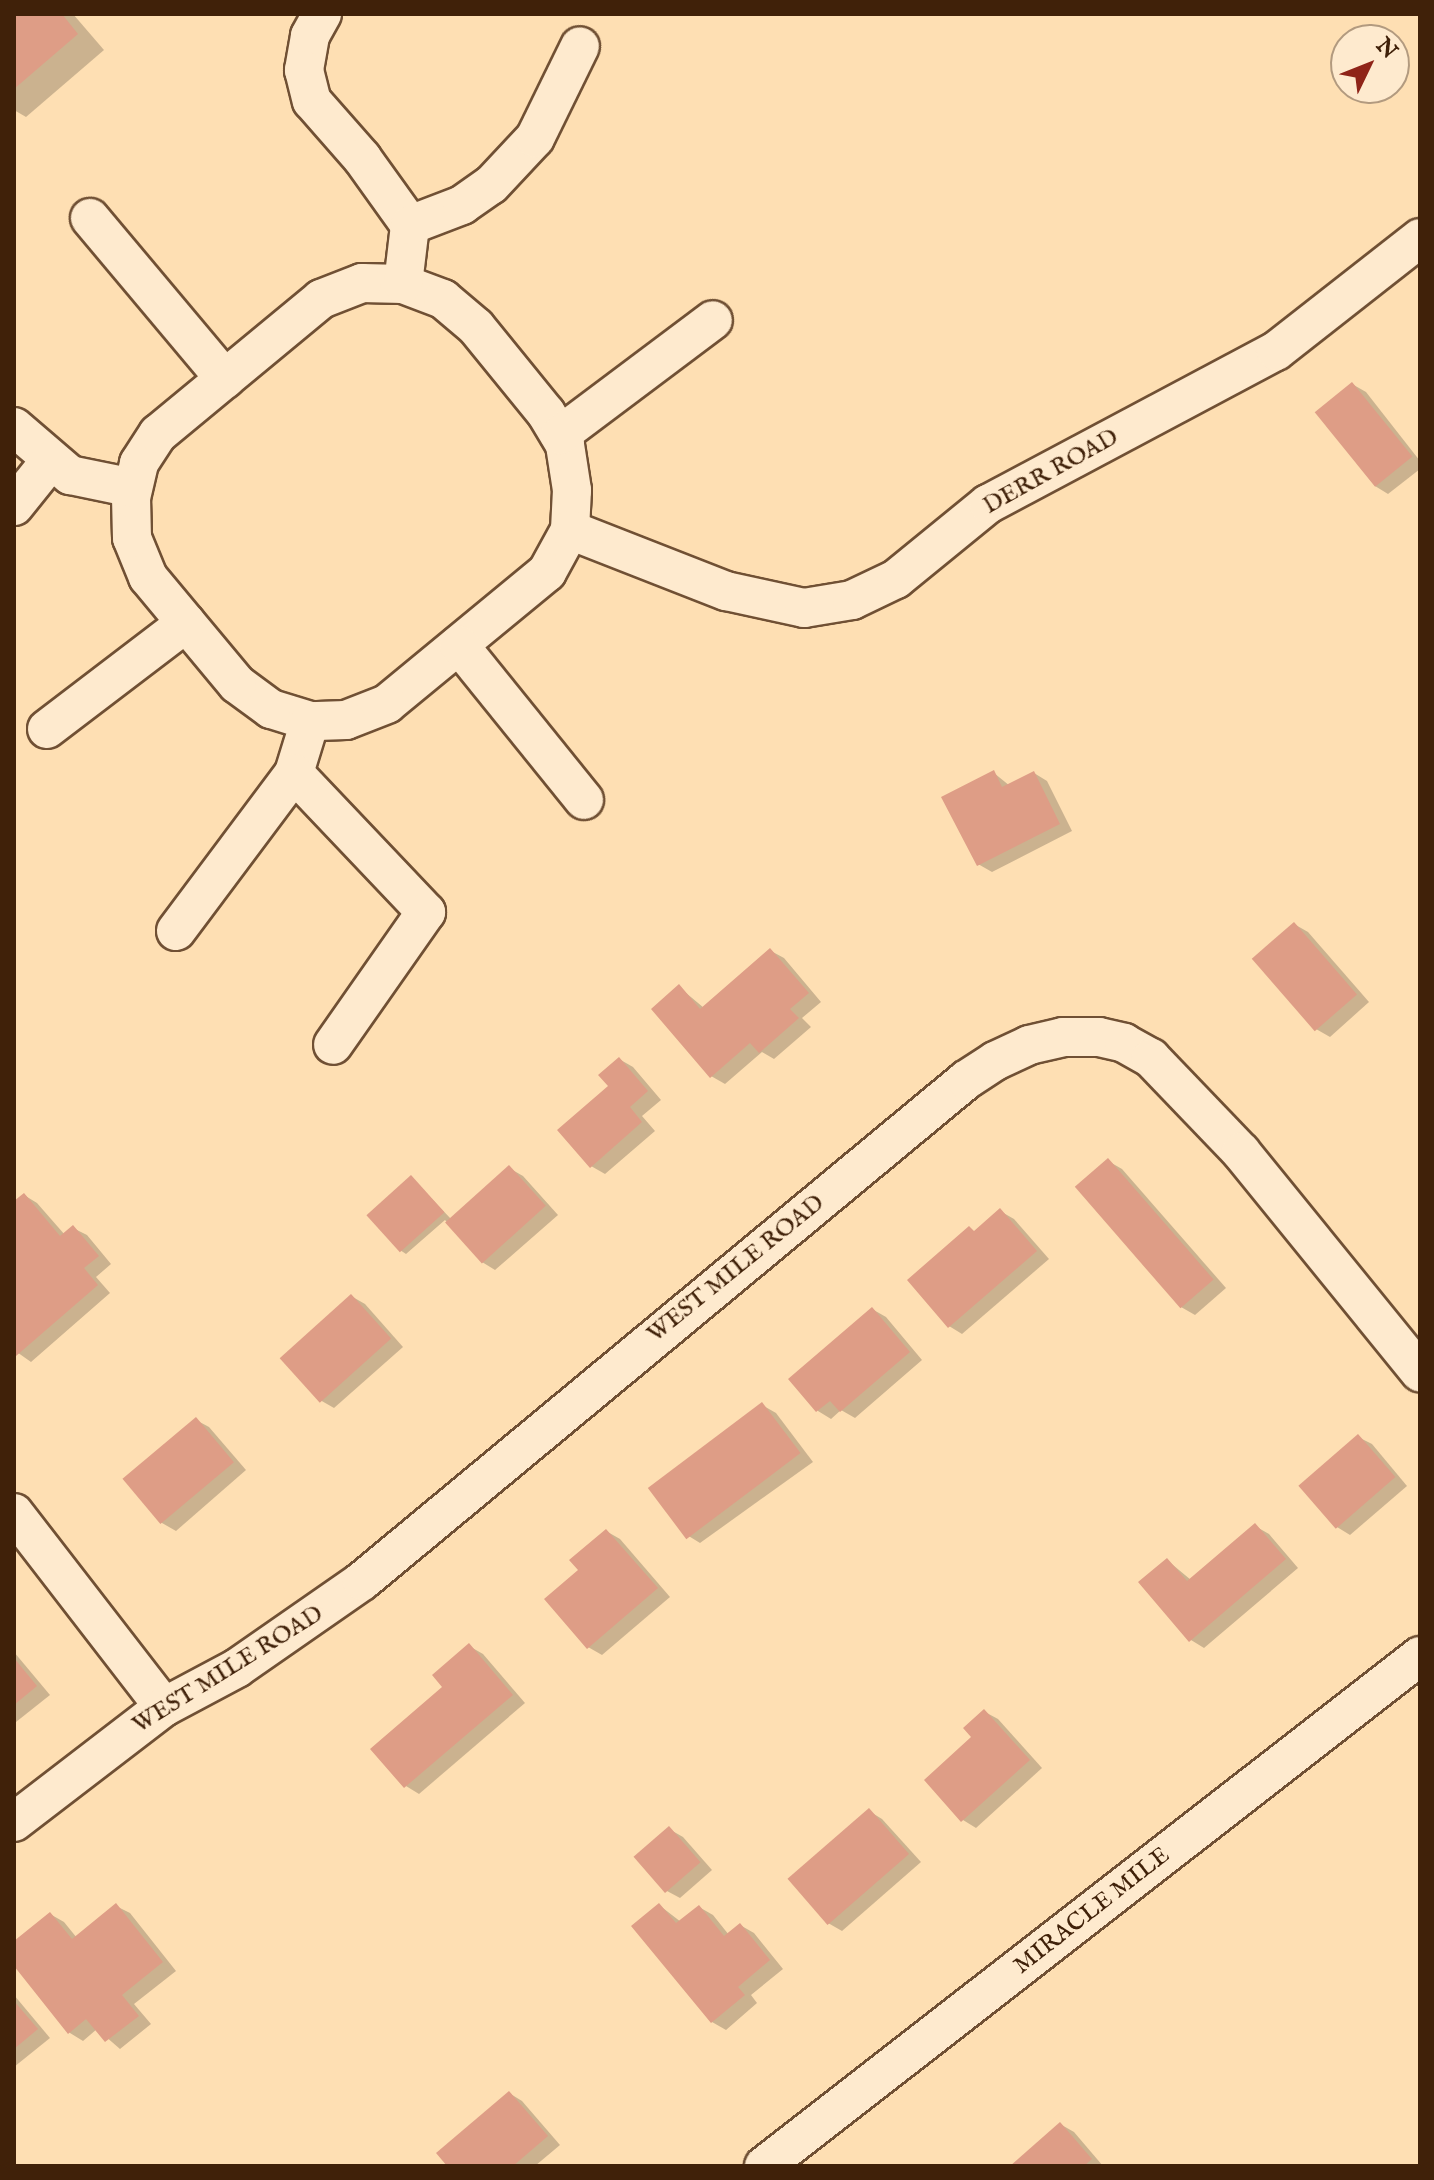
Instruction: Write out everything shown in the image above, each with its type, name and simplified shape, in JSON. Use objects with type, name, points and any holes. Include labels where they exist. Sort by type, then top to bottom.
[{"type":"street","points":[[322,14],[310,36],[304,70],[312,101],[362,158],[410,225],[403,284]]},
{"type":"street","points":[[410,225],[462,205],[491,185],[535,138],[580,46]]},
{"type":"street","points":[[90,218],[225,379]]},
{"type":"street","name":"DERR ROAD","points":[[570,530],[726,591],[804,608],[852,600],[896,579],[988,504],[1276,351],[1420,238]]},
{"type":"street","points":[[362,283],[403,284],[443,299],[476,327],[546,413],[565,445],[572,490],[570,530],[547,572],[387,704],[346,720],[310,721],[271,709],[237,684],[148,577],[132,538],[133,488],[139,463],[158,434],[321,299],[362,283]]},
{"type":"street","points":[[560,435],[713,320]]},
{"type":"street","points":[[14,427],[70,475],[133,488]]},
{"type":"street","points":[[14,506],[51,460]]},
{"type":"street","points":[[47,729],[186,623]]},
{"type":"street","points":[[459,645],[584,800]]},
{"type":"street","points":[[176,931],[294,773],[310,721]]},
{"type":"street","points":[[294,773],[426,912],[333,1045]]},
{"type":"street","name":"WEST MILE ROAD","points":[[14,1822],[164,1707],[237,1668],[362,1581],[966,1080],[995,1061],[1029,1045],[1063,1037],[1099,1037],[1124,1043],[1151,1058],[1241,1152],[1420,1372]]},
{"type":"street","points":[[14,1513],[164,1707]]},
{"type":"street","name":"MIRACLE MILE","points":[[764,2166],[1420,1656]]},
{"type":"building","points":[[14,14],[62,14],[78,34],[14,89]]},
{"type":"building","points":[[1352,382],[1412,457],[1375,487],[1315,412]]},
{"type":"building","points":[[994,770],[1002,787],[1034,771],[1060,824],[977,866],[941,797]]},
{"type":"building","points":[[1294,922],[1357,994],[1315,1031],[1252,959]]},
{"type":"building","points":[[770,948],[809,993],[790,1009],[799,1018],[759,1053],[750,1043],[710,1078],[651,1009],[679,984],[700,1009]]},
{"type":"building","points":[[619,1057],[648,1091],[630,1107],[642,1122],[590,1168],[557,1130],[608,1086],[598,1075]]},
{"type":"building","points":[[1108,1158],[1214,1280],[1180,1308],[1075,1187]]},
{"type":"building","points":[[509,1165],[546,1206],[482,1263],[445,1223]]},
{"type":"building","points":[[411,1175],[444,1212],[400,1252],[366,1215]]},
{"type":"building","points":[[24,1193],[60,1236],[73,1225],[99,1256],[84,1268],[98,1285],[16,1356],[14,1201]]},
{"type":"building","points":[[1000,1208],[1037,1251],[948,1328],[907,1280],[969,1226],[974,1231]]},
{"type":"building","points":[[351,1294],[391,1339],[320,1403],[280,1358]]},
{"type":"building","points":[[872,1307],[910,1352],[840,1412],[830,1401],[816,1412],[788,1379]]},
{"type":"building","points":[[762,1402],[801,1453],[686,1539],[648,1488]]},
{"type":"building","points":[[196,1417],[234,1462],[160,1524],[122,1479]]},
{"type":"building","points":[[1358,1434],[1395,1477],[1336,1529],[1298,1486]]},
{"type":"building","points":[[1255,1523],[1286,1559],[1189,1642],[1138,1582],[1167,1558],[1187,1581]]},
{"type":"building","points":[[606,1529],[658,1588],[587,1649],[544,1599],[578,1570],[569,1560]]},
{"type":"building","points":[[469,1643],[513,1695],[404,1788],[370,1749],[442,1687],[432,1675]]},
{"type":"building","points":[[14,1658],[37,1686],[14,1705]]},
{"type":"building","points":[[984,1709],[1030,1760],[961,1822],[924,1780],[971,1737],[963,1728]]},
{"type":"building","points":[[869,1808],[909,1854],[828,1925],[787,1879]]},
{"type":"building","points":[[669,1826],[700,1862],[665,1893],[634,1857]]},
{"type":"building","points":[[116,1903],[163,1962],[122,1995],[139,2016],[105,2042],[86,2019],[68,2034],[14,1966],[14,1941],[50,1912],[72,1939]]},
{"type":"building","points":[[659,1903],[676,1923],[699,1905],[724,1936],[740,1923],[770,1960],[738,1987],[745,1995],[711,2023],[631,1926]]},
{"type":"building","points":[[14,2001],[38,2029],[14,2049]]},
{"type":"building","points":[[509,2091],[548,2136],[513,2166],[447,2166],[436,2153]]},
{"type":"building","points":[[1060,2122],[1092,2159],[1084,2166],[1010,2166]]}]
